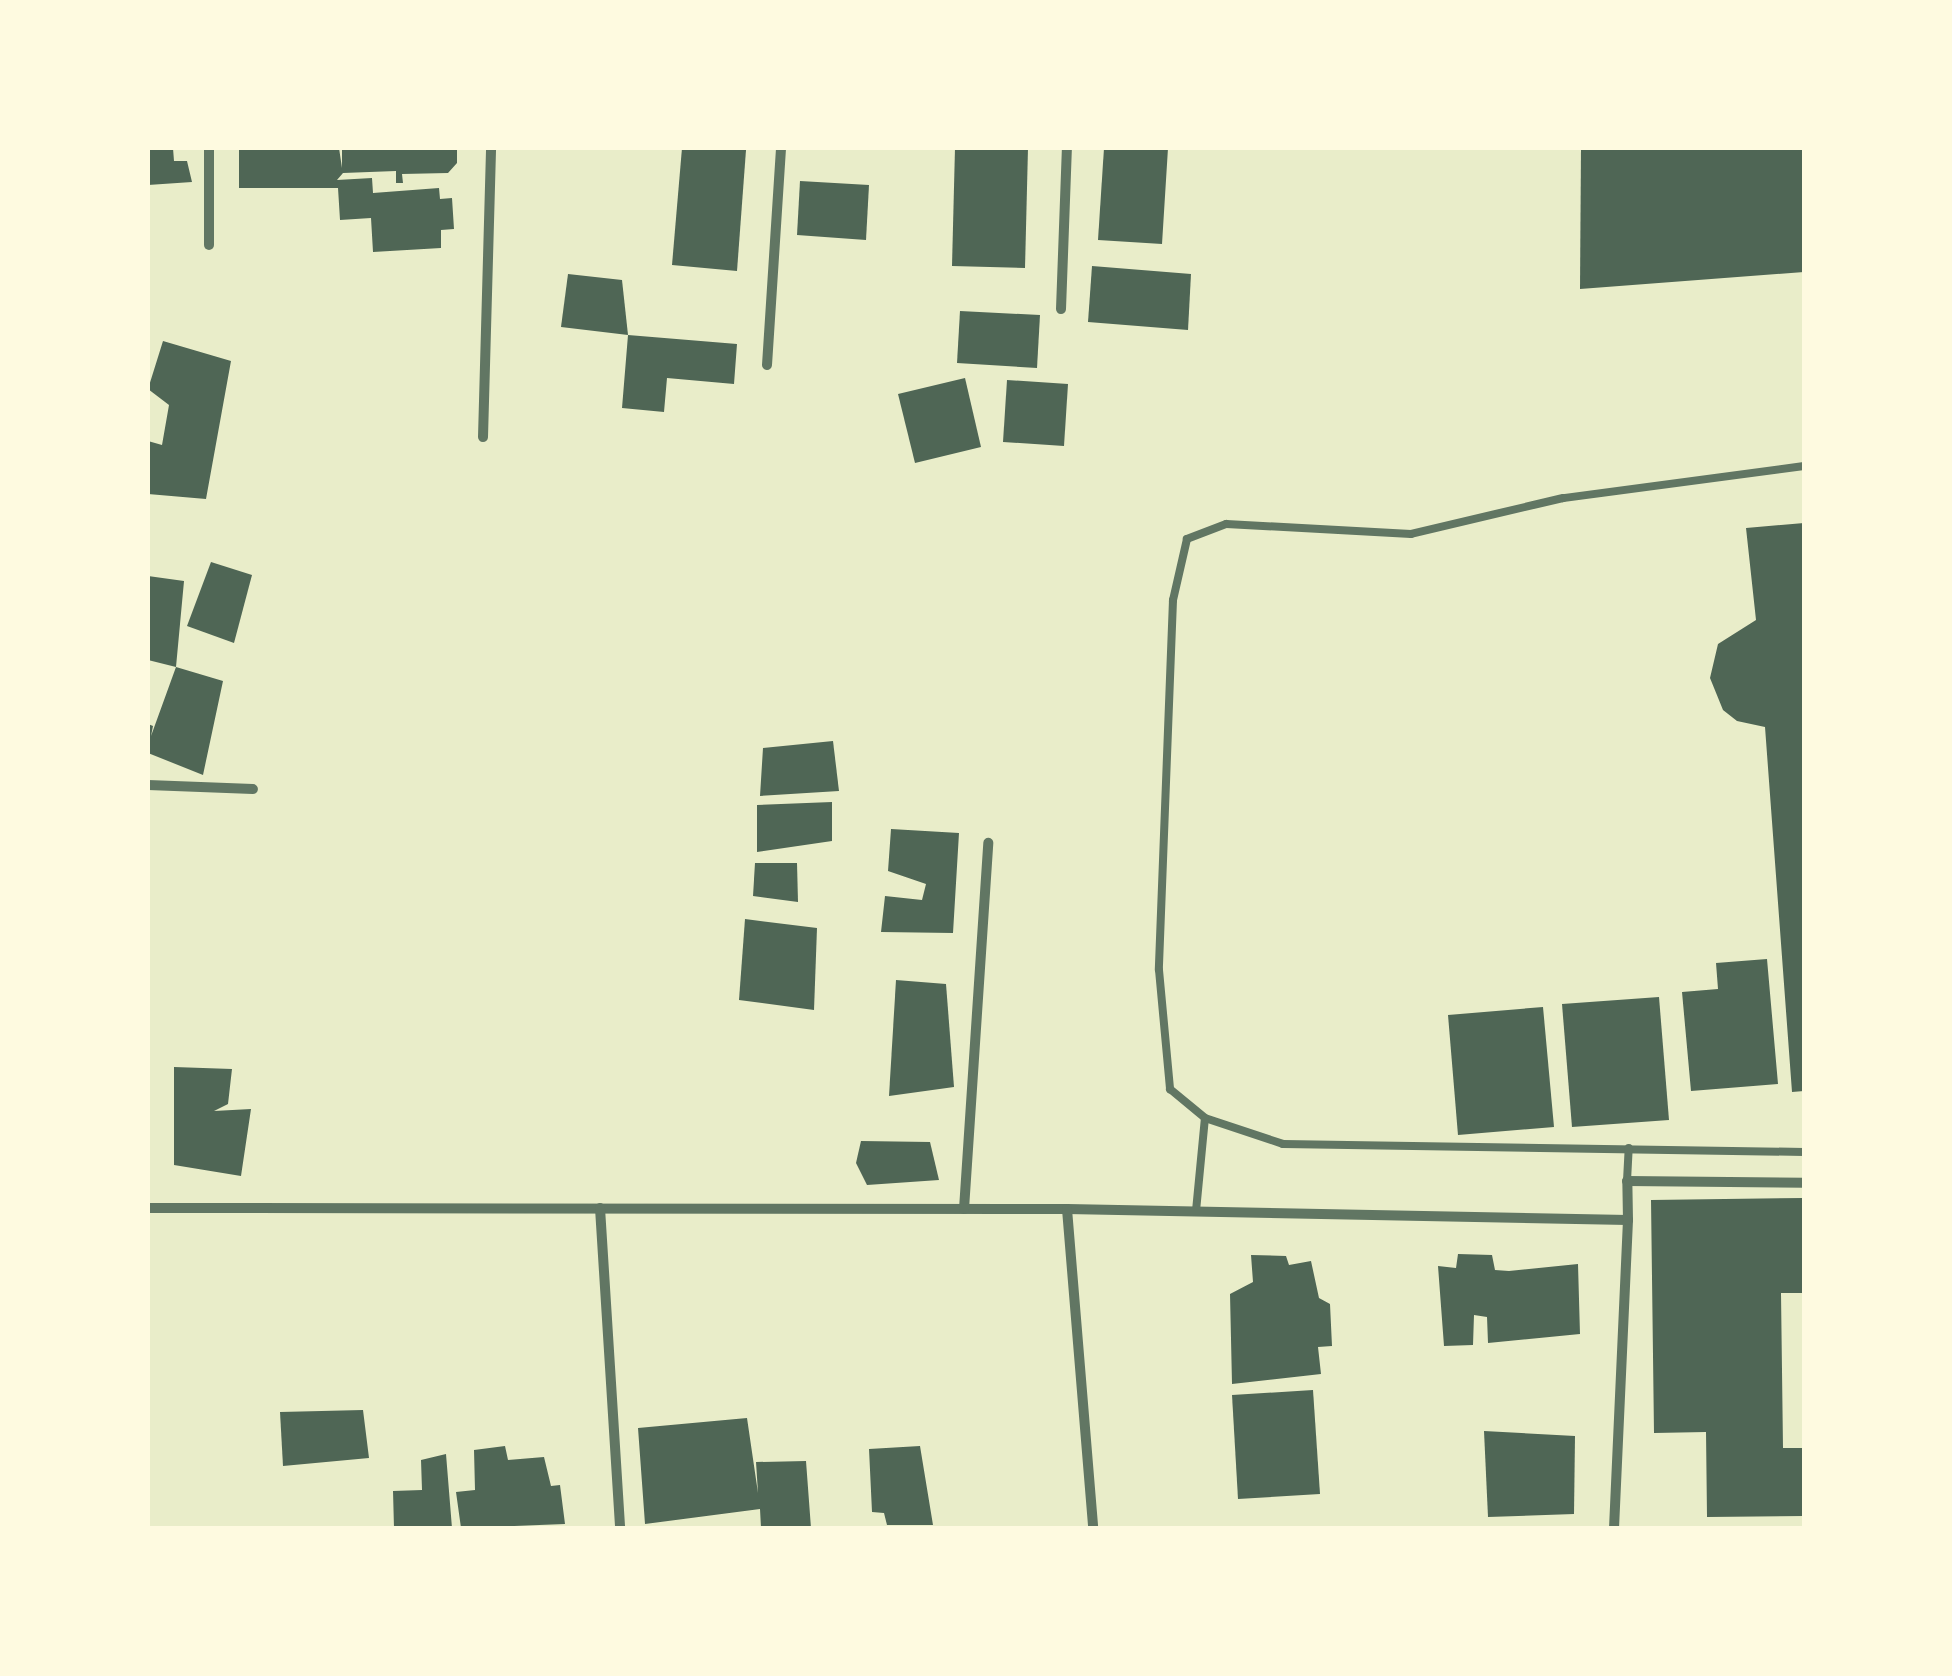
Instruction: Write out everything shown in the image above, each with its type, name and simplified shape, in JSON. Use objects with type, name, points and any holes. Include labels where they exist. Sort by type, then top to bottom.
[{"type":"street","points":[[209,148],[209,245]]},
{"type":"street","points":[[483,438],[491,148]]},
{"type":"street","points":[[768,365],[781,148]]},
{"type":"street","points":[[1061,309],[1067,148]]},
{"type":"street","points":[[148,785],[253,789]]},
{"type":"street","points":[[964,1209],[988,843]]},
{"type":"street","points":[[1614,1528],[1627,1181],[1804,1183]]},
{"type":"street","points":[[148,1208],[1067,1209],[1628,1220]]},
{"type":"street","points":[[600,1208],[620,1528]]},
{"type":"street","points":[[1067,1209],[1094,1528]]},
{"type":"lane","points":[[1804,466],[1563,498],[1411,534],[1226,524],[1186,540],[1173,600],[1159,970],[1170,1089],[1204,1118],[1283,1144],[1804,1152]]},
{"type":"lane","points":[[1196,1211],[1204,1118]]},
{"type":"lane","points":[[1627,1181],[1630,1148]]},
{"type":"building","points":[[148,148],[173,148],[174,161],[187,161],[192,182],[148,185]]},
{"type":"building","points":[[239,148],[339,148],[342,168],[342,148],[457,148],[457,163],[448,173],[402,174],[403,183],[396,183],[396,171],[343,173],[337,180],[372,178],[373,193],[439,188],[440,199],[452,198],[454,229],[441,230],[441,248],[373,252],[371,218],[340,220],[338,188],[239,188]]},
{"type":"building","points":[[682,148],[746,150],[737,271],[672,265]]},
{"type":"building","points":[[955,148],[1028,148],[1025,268],[952,266]]},
{"type":"building","points":[[1104,148],[1168,148],[1162,244],[1098,240]]},
{"type":"building","points":[[1581,148],[1804,148],[1804,272],[1580,289]]},
{"type":"building","points":[[800,181],[869,185],[866,240],[797,235]]},
{"type":"building","points":[[1092,266],[1191,274],[1188,330],[1088,322]]},
{"type":"building","points":[[568,274],[622,280],[628,335],[561,327]]},
{"type":"building","points":[[960,311],[1040,315],[1037,368],[957,363]]},
{"type":"building","points":[[628,335],[737,344],[734,384],[667,378],[664,412],[622,408]]},
{"type":"building","points":[[163,341],[231,361],[206,499],[148,494],[148,441],[162,445],[169,405],[148,389]]},
{"type":"building","points":[[965,378],[981,447],[915,463],[898,394]]},
{"type":"building","points":[[1007,380],[1068,384],[1064,446],[1003,442]]},
{"type":"building","points":[[1804,523],[1804,1091],[1792,1092],[1765,727],[1737,721],[1723,710],[1710,678],[1718,644],[1756,620],[1746,528]]},
{"type":"building","points":[[211,562],[252,575],[234,643],[187,626]]},
{"type":"building","points":[[148,576],[184,581],[176,667],[148,660]]},
{"type":"building","points":[[176,667],[223,681],[203,775],[148,753],[148,724],[153,726],[151,736]]},
{"type":"building","points":[[833,741],[839,791],[760,796],[763,748]]},
{"type":"building","points":[[832,802],[832,841],[757,852],[757,805]]},
{"type":"building","points":[[891,829],[959,833],[953,933],[881,932],[885,896],[922,900],[926,884],[888,871]]},
{"type":"building","points":[[755,863],[797,863],[798,902],[753,896]]},
{"type":"building","points":[[745,919],[817,928],[814,1010],[739,1000]]},
{"type":"building","points":[[1767,959],[1778,1084],[1691,1091],[1682,992],[1718,989],[1716,963]]},
{"type":"building","points":[[896,980],[946,984],[954,1087],[889,1096]]},
{"type":"building","points":[[1659,997],[1669,1120],[1572,1127],[1562,1004]]},
{"type":"building","points":[[1543,1007],[1554,1127],[1458,1135],[1448,1015]]},
{"type":"building","points":[[174,1067],[232,1069],[228,1104],[214,1111],[251,1109],[241,1176],[174,1165]]},
{"type":"building","points":[[861,1141],[930,1142],[939,1180],[867,1185],[856,1163]]},
{"type":"building","points":[[1804,1198],[1804,1293],[1781,1293],[1783,1448],[1804,1448],[1804,1516],[1707,1517],[1706,1432],[1654,1433],[1651,1200]]},
{"type":"building","points":[[1458,1254],[1492,1255],[1495,1270],[1578,1264],[1580,1334],[1488,1343],[1487,1317],[1474,1315],[1473,1345],[1444,1346],[1438,1266],[1456,1268]]},
{"type":"building","points":[[1251,1255],[1286,1256],[1289,1265],[1311,1261],[1319,1298],[1330,1304],[1332,1346],[1318,1347],[1321,1374],[1232,1384],[1230,1294],[1253,1282]]},
{"type":"building","points":[[1313,1390],[1320,1494],[1238,1499],[1232,1395]]},
{"type":"building","points":[[363,1410],[369,1458],[283,1466],[280,1412]]},
{"type":"building","points":[[747,1418],[758,1493],[756,1462],[806,1461],[811,1528],[761,1528],[760,1509],[645,1524],[638,1428]]},
{"type":"building","points":[[1484,1431],[1575,1436],[1574,1514],[1488,1517]]},
{"type":"building","points":[[505,1446],[508,1460],[544,1457],[551,1486],[560,1485],[565,1524],[461,1528],[456,1492],[475,1490],[474,1450]]},
{"type":"building","points":[[920,1446],[933,1525],[887,1525],[884,1513],[872,1512],[869,1449]]},
{"type":"building","points":[[446,1454],[452,1528],[394,1528],[393,1491],[422,1490],[421,1460]]}]
